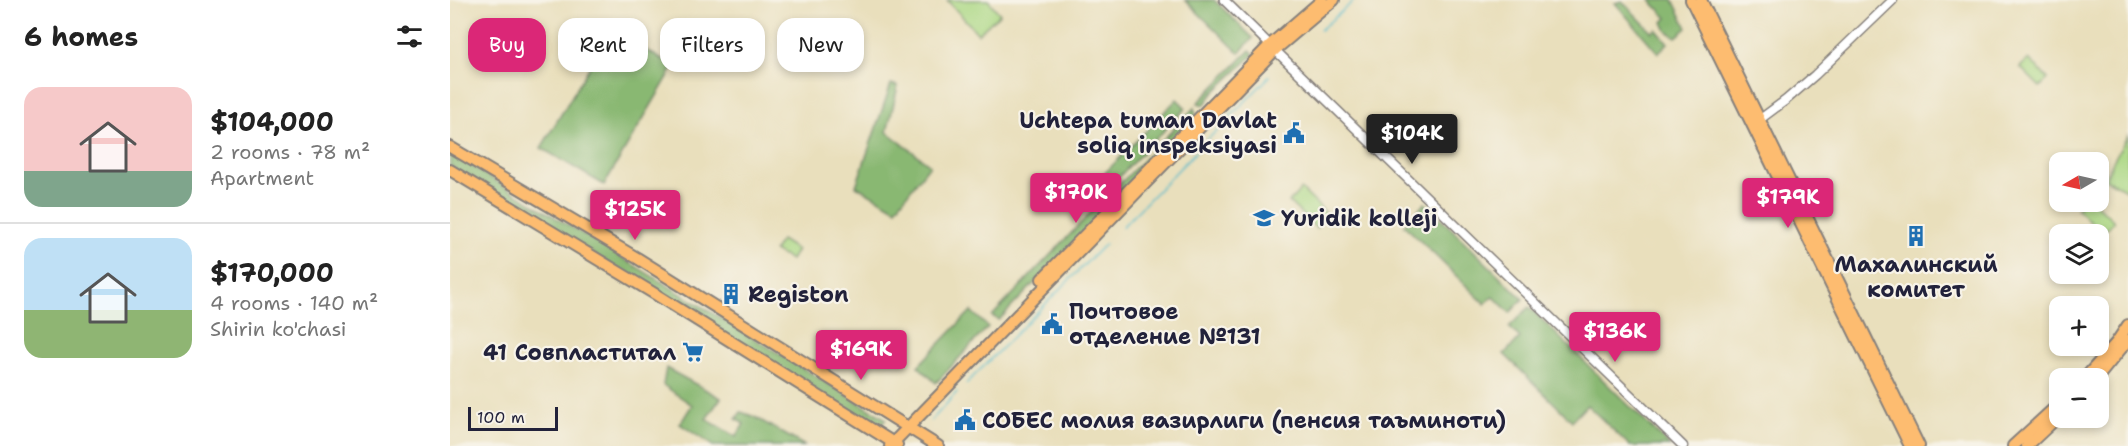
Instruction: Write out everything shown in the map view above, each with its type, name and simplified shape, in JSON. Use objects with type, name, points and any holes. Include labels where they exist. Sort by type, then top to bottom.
[{"type":"main road","points":[[450,170],[664,300],[890,444],[1272,47],[1323,0]]},
{"type":"main road","points":[[1272,47],[1334,0]]},
{"type":"main road","points":[[1691,0],[1910,446]]},
{"type":"main road","points":[[1701,0],[1919,446]]},
{"type":"main road","points":[[450,147],[637,258],[938,446]]},
{"type":"main road","points":[[2094,368],[2116,343],[2128,324]]},
{"type":"main road","points":[[2106,368],[2128,340]]},
{"type":"main road","points":[[2013,446],[2049,413]]},
{"type":"main road","points":[[2027,446],[2049,425]]},
{"type":"street","points":[[1224,0],[1683,446]]},
{"type":"street","points":[[1759,120],[1815,75],[1893,0]]},
{"type":"green space","points":[[947,0],[988,0],[1000,14],[978,34]]},
{"type":"green space","points":[[1185,0],[1214,0],[1253,38],[1239,53]]},
{"type":"green space","points":[[1650,0],[1673,0],[1687,28],[1676,37],[1667,31],[1663,22],[1667,18]]},
{"type":"green space","points":[[1622,1],[1652,32],[1656,29],[1668,43],[1658,53],[1615,3]]},
{"type":"green space","points":[[1250,50],[1254,54],[1213,93],[1204,105],[1198,103]]},
{"type":"green space","points":[[648,51],[660,58],[660,72],[671,72],[604,185],[541,148],[586,72],[648,72]]},
{"type":"green space","points":[[2029,59],[2048,79],[2040,87],[2020,67]]},
{"type":"green space","points":[[891,84],[898,86],[887,132],[930,165],[896,209],[856,186]]},
{"type":"green space","points":[[1177,99],[1186,108],[1114,182],[1105,173]]},
{"type":"green space","points":[[1194,108],[1196,114],[1112,201],[1105,199]]},
{"type":"green space","points":[[2128,135],[2128,191],[2109,181],[2111,165]]},
{"type":"green space","points":[[450,153],[886,419],[878,429],[450,166]]},
{"type":"green space","points":[[1301,189],[1328,215],[1316,228],[1289,202]]},
{"type":"green space","points":[[1425,203],[1523,299],[1510,313],[1493,296],[1485,304],[1404,225]]},
{"type":"green space","points":[[1099,204],[1101,214],[999,320],[992,316]]},
{"type":"green space","points":[[2080,212],[2105,212],[2114,221],[2109,226],[2109,224],[2093,224]]},
{"type":"green space","points":[[781,240],[797,250],[791,260],[774,251]]},
{"type":"green space","points":[[1529,307],[1670,446],[1630,446],[1587,405],[1572,421],[1504,354],[1520,338],[1509,327]]},
{"type":"green space","points":[[971,311],[988,327],[936,383],[918,366]]},
{"type":"green space","points":[[666,368],[721,398],[706,419],[736,437],[744,424],[736,419],[741,412],[755,417],[805,446],[713,446],[680,424],[692,405],[663,385]]},
{"type":"waterway","points":[[1320,30],[1355,0]]},
{"type":"waterway","points":[[1122,227],[1270,76]]},
{"type":"waterway","points":[[966,384],[1105,244]]},
{"type":"waterway","points":[[931,421],[957,392]]},
{"type":"place","name":"Uchtepa tuman Davlat soliq inspeksiyasi","points":[[1294,133]]},
{"type":"place","name":"Yuridik kolleji","points":[[1264,218]]},
{"type":"place","name":"Махалинский комитет","points":[[1916,236]]},
{"type":"place","name":"Registon","points":[[731,294]]},
{"type":"place","name":"Почтовое отделение №131","points":[[1052,324]]},
{"type":"place","name":"41 Совпластитал","points":[[693,352]]},
{"type":"place","name":"СОБЕС молия вазирлиги (пенсия таъминоти)","points":[[965,420]]}]
